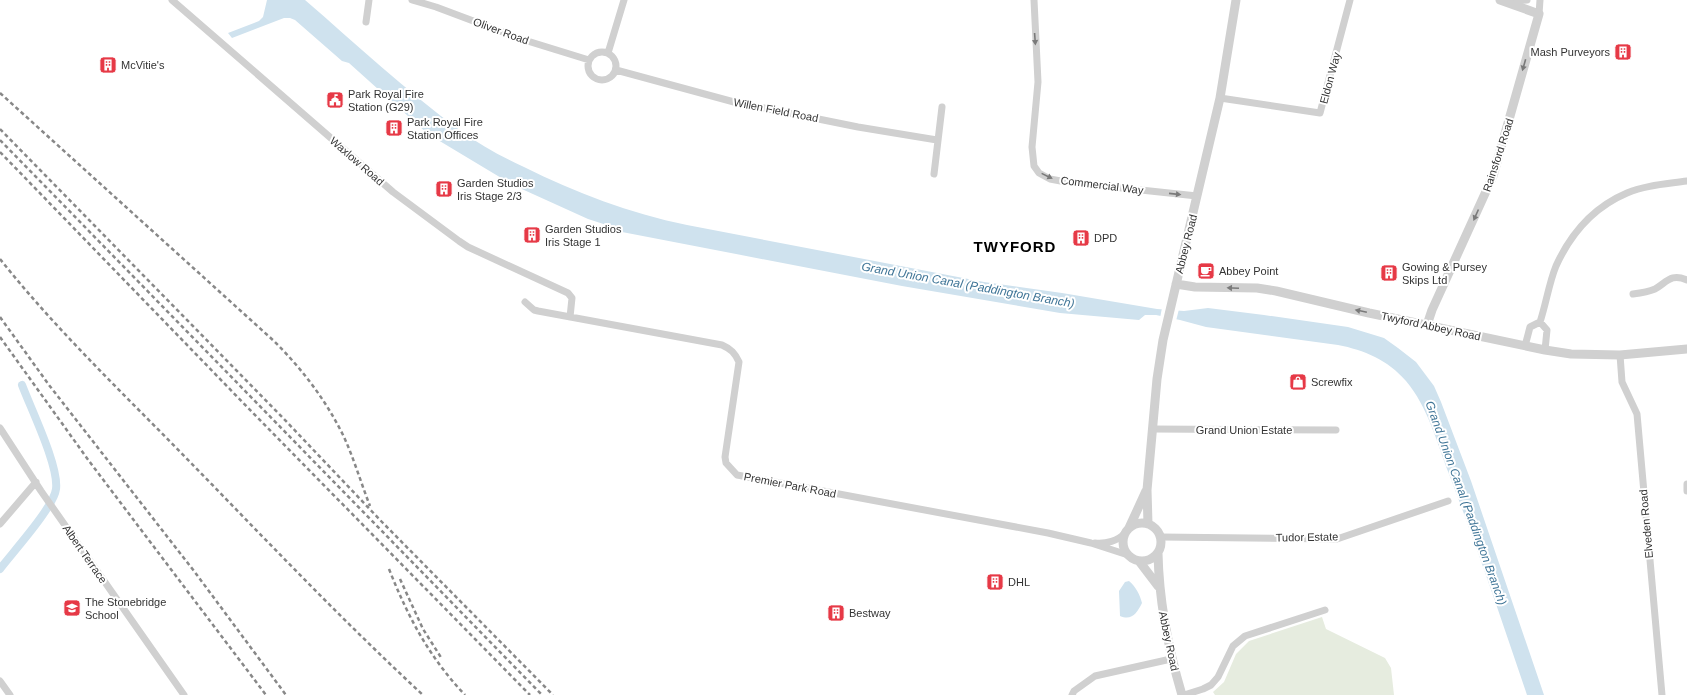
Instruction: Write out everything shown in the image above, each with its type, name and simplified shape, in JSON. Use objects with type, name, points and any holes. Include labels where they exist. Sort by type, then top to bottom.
[{"type":"street","name":"Waxlow Road","points":[[172,0],[399,197],[468,247],[568,293],[572,298],[570,317]]},
{"type":"street","points":[[366,22],[369,0]]},
{"type":"street","name":"Oliver Road","points":[[412,0],[521,39],[589,60]]},
{"type":"street","points":[[608,53],[624,0]]},
{"type":"street","name":"Commercial Way","points":[[1034,0],[1038,82],[1032,148],[1034,166],[1039,173],[1050,179],[1066,182],[1197,196]]},
{"type":"street","name":"Abbey Road","points":[[1148,524],[1147,490],[1157,378],[1166,323],[1220,98],[1236,0]]},
{"type":"street","name":"Eldon Way","points":[[1220,98],[1320,113],[1350,0]]},
{"type":"street","points":[[1503,1],[1527,0]]},
{"type":"street","name":"Rainsford Road","points":[[1426,325],[1493,176],[1539,14],[1540,0]]},
{"type":"street","points":[[1503,1],[1539,14]]},
{"type":"street","points":[[599,52],[608,53],[614,58],[616,70],[615,74],[607,80],[598,80],[590,74],[588,70],[589,60],[592,56],[599,52]]},
{"type":"street","name":"Willen Field Road","points":[[616,70],[734,102],[937,140]]},
{"type":"street","points":[[934,174],[942,107]]},
{"type":"street","points":[[1525,346],[1530,327],[1540,322],[1556,267],[1568,245],[1583,223],[1604,206],[1627,193],[1652,186],[1687,181]]},
{"type":"street","points":[[1633,294],[1646,293],[1656,288],[1669,278],[1681,278],[1687,280]]},
{"type":"street","name":"Twyford Abbey Road","points":[[1176,284],[1195,287],[1257,288],[1276,291],[1426,325],[1571,354],[1620,356],[1687,349]]},
{"type":"street","name":"Premier Park Road","points":[[525,302],[534,310],[538,311],[722,345],[731,349],[736,354],[739,362],[724,457],[726,464],[737,475],[1026,529],[1091,543],[1128,555]]},
{"type":"street","points":[[1540,322],[1547,330],[1545,350]]},
{"type":"street","name":"Elveden Road","points":[[1620,356],[1622,382],[1637,414],[1662,695]]},
{"type":"street","name":"Albert Terrace","points":[[0,428],[47,500],[184,695]]},
{"type":"street","name":"Grand Union Estate","points":[[1153,429],[1336,430]]},
{"type":"street","points":[[0,524],[36,482]]},
{"type":"street","points":[[1687,484],[1687,491]]},
{"type":"street","name":"Abbey Road","points":[[1127,530],[1147,490]]},
{"type":"street","name":"Tudor Estate","points":[[1161,537],[1337,538],[1448,501]]},
{"type":"street","points":[[1140,523],[1148,524],[1158,531],[1161,537],[1161,544],[1158,553],[1150,560],[1139,561],[1128,555],[1123,544],[1127,530],[1140,523]]},
{"type":"street","name":"Premier Park Road","points":[[1091,543],[1114,541],[1127,530]]},
{"type":"street","name":"Abbey Road","points":[[1158,553],[1158,586],[1171,659],[1183,695]]},
{"type":"street","name":"Abbey Road","points":[[1139,561],[1158,586]]},
{"type":"street","points":[[1183,695],[1211,685],[1218,677],[1233,646],[1245,636],[1325,610]]},
{"type":"street","points":[[1072,695],[1074,691],[1095,676],[1171,659]]},
{"type":"street","points":[[0,681],[10,695]]},
{"type":"shaded area","points":[[1322,617],[1326,629],[1385,658],[1391,668],[1394,695],[1215,695],[1213,692],[1224,682],[1236,654],[1249,641]]},
{"type":"water","name":"Grand Union Canal (Paddington Branch)","points":[[267,0],[305,0],[421,100],[461,131],[491,150],[583,194],[644,215],[687,225],[984,282],[1157,309],[1184,311],[1208,308],[1264,315],[1348,327],[1384,338],[1416,362],[1434,386],[1471,481],[1544,695],[1527,695],[1436,438],[1420,402],[1414,391],[1399,374],[1375,357],[1338,345],[1206,327],[1156,315],[1145,315],[1139,320],[1060,313],[902,286],[622,232],[619,229],[588,219],[513,185],[428,134],[349,63],[342,61],[295,20],[284,18],[232,38],[228,33],[259,21],[263,17]]},
{"type":"water","points":[[1129,581],[1137,591],[1142,603],[1134,615],[1131,617],[1124,617],[1120,616],[1119,591],[1125,582]]},
{"type":"pier","points":[[1162,308],[1179,309],[1176,321],[1160,318]]},
{"type":"waterway","points":[[0,569],[41,518],[54,497],[56,489],[56,479],[49,452],[22,385]]},
{"type":"railway","points":[[0,93],[274,341],[294,363],[313,386],[337,423],[351,454],[370,506]]},
{"type":"railway","points":[[0,129],[284,419],[382,522],[553,695]]},
{"type":"railway","points":[[0,140],[542,695]]},
{"type":"railway","points":[[0,152],[253,413],[530,695]]},
{"type":"railway","points":[[0,259],[45,312],[93,364],[277,552],[423,695]]},
{"type":"railway","points":[[0,317],[49,385],[194,571],[286,695]]},
{"type":"railway","points":[[0,337],[89,461],[266,695]]},
{"type":"railway","points":[[389,569],[404,604],[430,651],[452,681],[465,695]]},
{"type":"railway","points":[[400,579],[423,629],[442,659]]},
{"type":"place","name":"Mash Purveyors","points":[[1623,52]]},
{"type":"place","name":"McVitie's","points":[[108,65]]},
{"type":"place","name":"Park Royal Fire Station (G29)","points":[[335,100]]},
{"type":"place","name":"Park Royal Fire Station Offices","points":[[394,128]]},
{"type":"place","name":"Garden Studios Iris Stage 2/3","points":[[444,189]]},
{"type":"place","name":"Garden Studios Iris Stage 1","points":[[532,235]]},
{"type":"place","name":"DPD","points":[[1081,238]]},
{"type":"place","name":"Abbey Point","points":[[1206,271]]},
{"type":"place","name":"Gowing & Pursey Skips Ltd","points":[[1389,273]]},
{"type":"place","name":"Screwfix","points":[[1298,382]]},
{"type":"place","name":"DHL","points":[[995,582]]},
{"type":"place","name":"The Stonebridge School","points":[[72,608]]},
{"type":"place","name":"Bestway","points":[[836,613]]},
{"type":"district","name":"TWYFORD","points":[[1015,247]]}]
